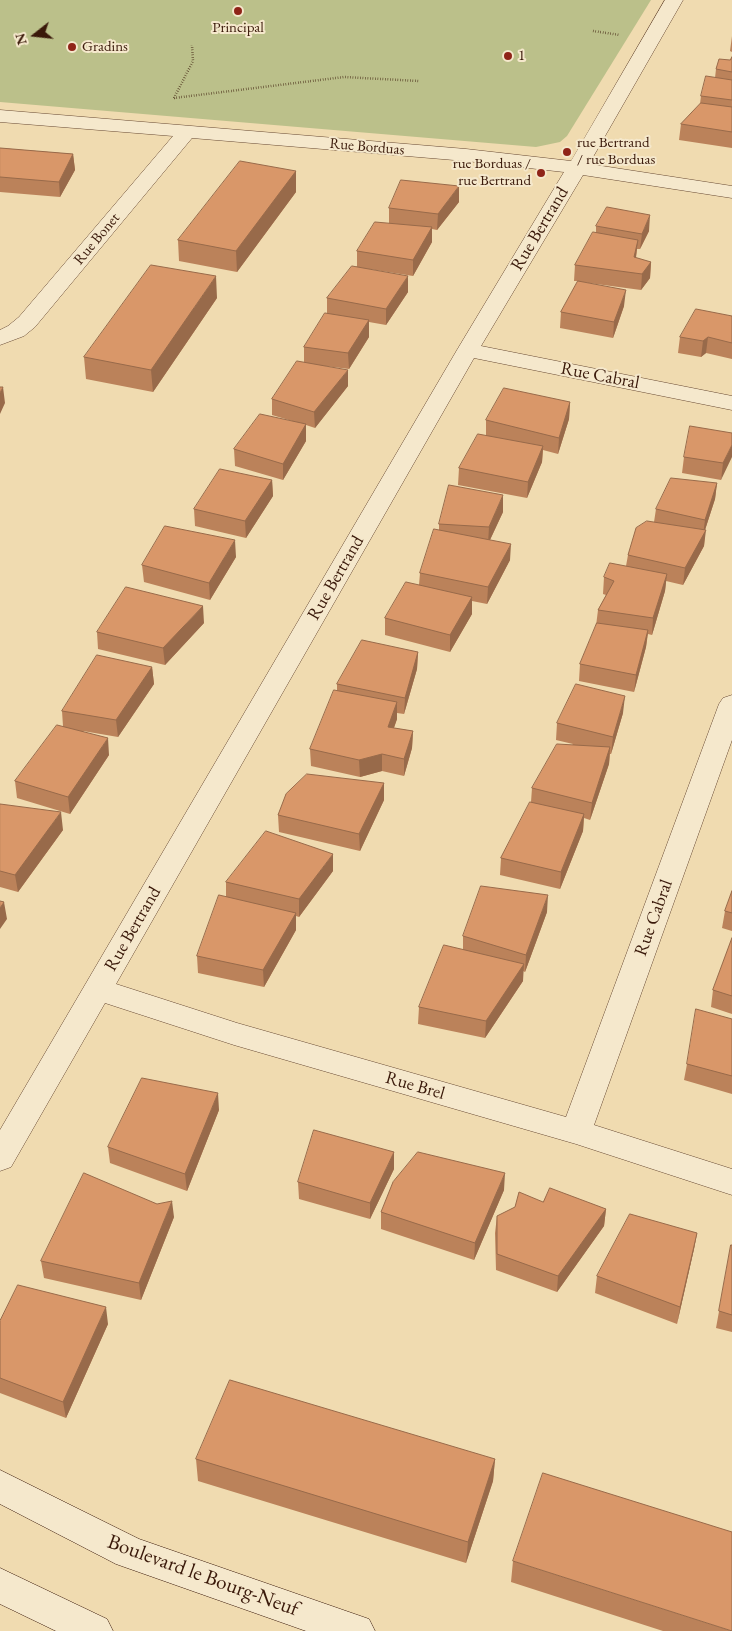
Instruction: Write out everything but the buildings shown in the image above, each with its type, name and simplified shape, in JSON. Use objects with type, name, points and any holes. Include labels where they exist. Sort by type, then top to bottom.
[{"type":"street","name":"Rue Bertrand","points":[[0,1158],[468,350],[577,168],[674,0]]},
{"type":"street","name":"Rue Borduas","points":[[0,116],[466,155],[577,168],[732,192]]},
{"type":"street","name":"Rue Bonet","points":[[0,338],[16,331],[27,322],[187,132]]},
{"type":"street","name":"Rue Cabral","points":[[468,350],[732,403]]},
{"type":"street","name":"Rue Cabral","points":[[576,1132],[732,704]]},
{"type":"street","name":"Rue Brel","points":[[98,989],[234,1034],[576,1132],[732,1182]]},
{"type":"street","name":"Boulevard le Bourg-Neuf","points":[[0,1486],[129,1552],[356,1631]]},
{"type":"street","points":[[0,1585],[94,1631]]},
{"type":"path","points":[[593,30],[621,35]]},
{"type":"path","points":[[172,103],[193,62],[192,45]]},
{"type":"path","points":[[174,98],[344,77],[419,81]]},
{"type":"green space","points":[[0,0],[651,0],[567,136],[560,142],[536,147],[0,102]]},
{"type":"place","name":"Principal","points":[[238,11]]},
{"type":"place","name":"Gradins","points":[[72,47]]},
{"type":"place","name":"1","points":[[508,56]]},
{"type":"place","name":"rue Bertrand / rue Borduas","points":[[567,152]]},
{"type":"place","name":"rue Borduas / rue Bertrand","points":[[541,173]]}]
